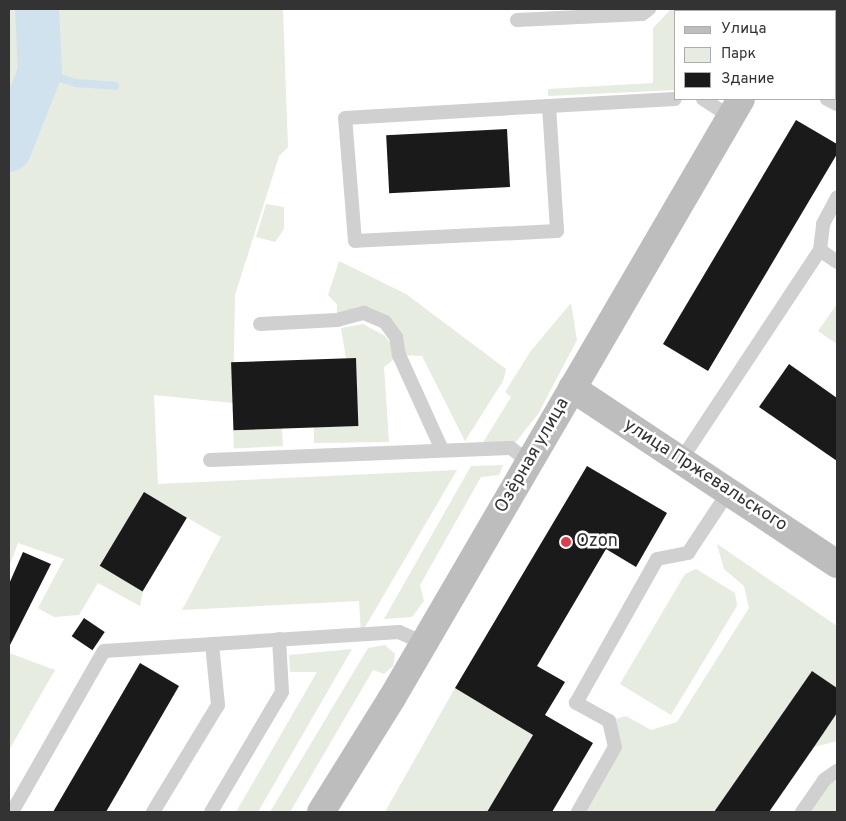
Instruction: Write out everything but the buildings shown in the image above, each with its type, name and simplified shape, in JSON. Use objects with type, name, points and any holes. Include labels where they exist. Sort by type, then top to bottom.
[{"type":"street","name":"Озёрная улица","points":[[321,812],[424,643],[736,108]]},
{"type":"street","name":"улица Пржевальского","points":[[572,388],[837,564]]},
{"type":"lane","points":[[517,20],[642,14],[648,9]]},
{"type":"lane","points":[[549,106],[557,231],[355,241],[345,118],[549,106],[674,99]]},
{"type":"lane","points":[[707,100],[736,108]]},
{"type":"lane","points":[[682,460],[820,250],[823,224],[837,198]]},
{"type":"lane","points":[[820,250],[837,262]]},
{"type":"lane","points":[[260,324],[337,320],[364,313],[385,322],[396,337],[399,356],[442,450]]},
{"type":"lane","points":[[210,460],[511,448],[529,462]]},
{"type":"lane","points":[[578,812],[616,747],[610,722],[576,703],[657,559],[688,552],[729,492]]},
{"type":"lane","points":[[12,812],[104,651],[399,632],[424,643]]},
{"type":"lane","points":[[211,812],[282,692],[279,640]]},
{"type":"lane","points":[[153,812],[218,704],[212,644]]},
{"type":"lane","points":[[802,812],[824,780],[837,771]]},
{"type":"green space","points":[[9,9],[283,9],[288,147],[279,156],[235,295],[233,403],[154,395],[158,484],[457,470],[361,634],[359,601],[182,610],[221,537],[144,493],[100,565],[143,591],[140,606],[98,583],[79,615],[54,617],[38,608],[64,559],[18,543],[9,567]]},
{"type":"green space","points":[[671,9],[751,9],[674,10],[674,90],[548,96],[548,89],[653,83],[653,28]]},
{"type":"green space","points":[[266,204],[284,207],[284,229],[275,242],[256,237]]},
{"type":"green space","points":[[339,261],[406,294],[506,369],[503,381],[465,441],[422,356],[399,355],[396,337],[364,313],[337,320],[337,304],[328,295]]},
{"type":"green space","points":[[571,303],[577,340],[538,414],[511,448],[479,449],[511,397],[505,392],[530,352]]},
{"type":"green space","points":[[837,304],[837,344],[818,331]]},
{"type":"green space","points":[[363,324],[385,336],[392,346],[394,359],[384,367],[389,442],[314,443],[314,427],[358,426],[356,358],[346,358],[341,328]]},
{"type":"green space","points":[[282,428],[283,446],[234,449],[233,431]]},
{"type":"green space","points":[[503,465],[499,475],[481,477],[420,585],[424,601],[412,617],[384,619],[471,466]]},
{"type":"green space","points":[[717,544],[837,626],[837,688],[812,671],[714,812],[578,812],[615,747],[609,721],[626,716],[651,730],[677,722],[749,608],[744,586],[724,569]]},
{"type":"green space","points":[[696,569],[735,593],[737,606],[671,715],[620,684],[685,574]]},
{"type":"green space","points":[[385,645],[395,654],[393,666],[384,674],[373,670],[290,812],[270,812],[368,648]]},
{"type":"green space","points":[[352,649],[258,812],[236,812],[317,672],[290,672],[289,655]]},
{"type":"green space","points":[[9,653],[55,670],[9,750]]},
{"type":"green space","points":[[455,688],[533,735],[487,812],[385,812]]},
{"type":"green space","points":[[837,713],[837,741],[814,747]]},
{"type":"green space","points":[[824,780],[837,782],[837,812],[802,812]]},
{"type":"waterway","points":[[9,150],[40,72],[37,9]]},
{"type":"waterway","points":[[40,72],[76,83],[115,86]]},
{"type":"place","name":"Ozon","points":[[566,542]]}]
